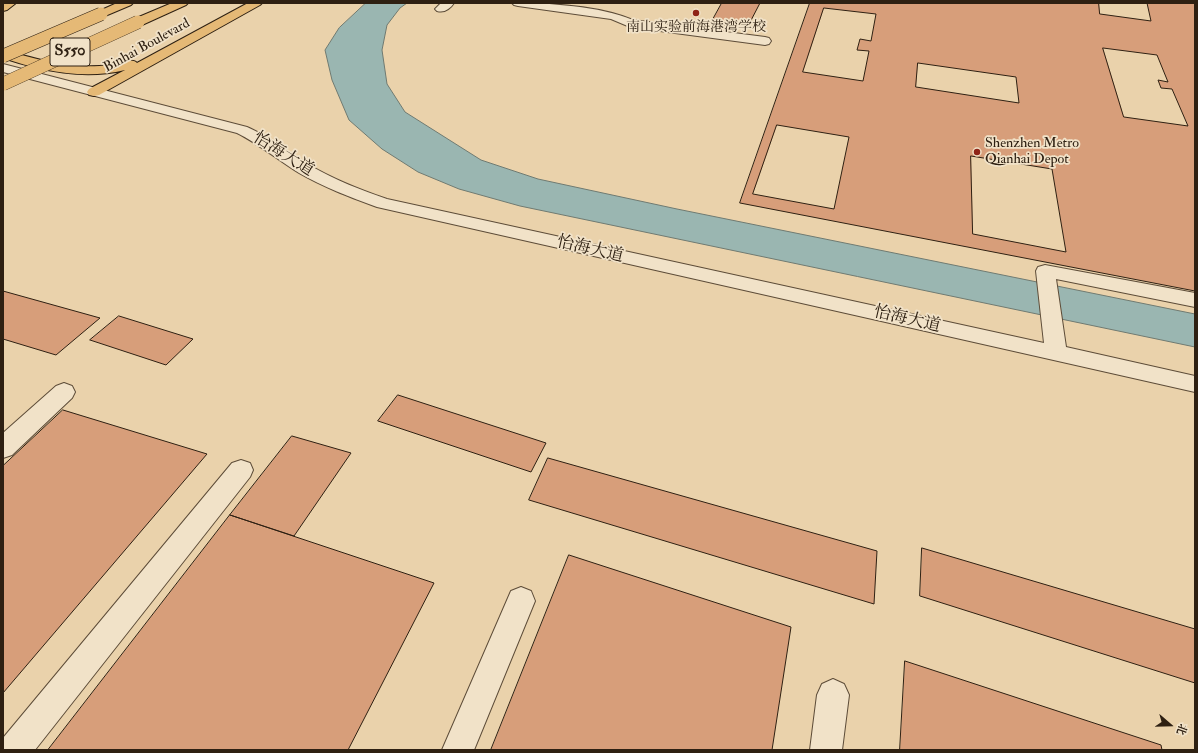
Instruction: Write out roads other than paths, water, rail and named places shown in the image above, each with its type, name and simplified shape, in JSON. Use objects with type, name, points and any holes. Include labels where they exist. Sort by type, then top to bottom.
[{"type":"main road","points":[[3,8],[10,3]]},
{"type":"main road","name":"S550","points":[[3,55],[127,3]]},
{"type":"main road","name":"Binhai Boulevard","points":[[3,84],[181,3]]},
{"type":"main road","name":"Binhai Boulevard","points":[[94,92],[256,3]]},
{"type":"main road","points":[[3,55],[68,70],[88,72],[126,66],[178,45]]},
{"type":"street","points":[[518,3],[617,12],[630,23],[765,42]]},
{"type":"street","name":"怡海大道","points":[[3,68],[242,130],[259,137],[323,180],[383,203],[1195,384]]},
{"type":"street","points":[[1056,354],[1045,271],[1195,300]]},
{"type":"street","points":[[3,448],[64,392]]},
{"type":"street","points":[[14,750],[241,470]]},
{"type":"street","points":[[458,750],[521,601]]},
{"type":"street","points":[[826,750],[832,695]]},
{"type":"water","points":[[366,3],[407,3],[400,8],[387,25],[382,50],[387,84],[405,112],[481,160],[538,179],[677,209],[1195,314],[1195,347],[520,206],[459,189],[418,172],[382,149],[349,120],[332,80],[325,50],[339,28]]},
{"type":"place","name":"南山实验前海港湾学校","points":[[696,13]]},
{"type":"place","name":"Shenzhen Metro Qianhai Depot","points":[[977,152]]}]
